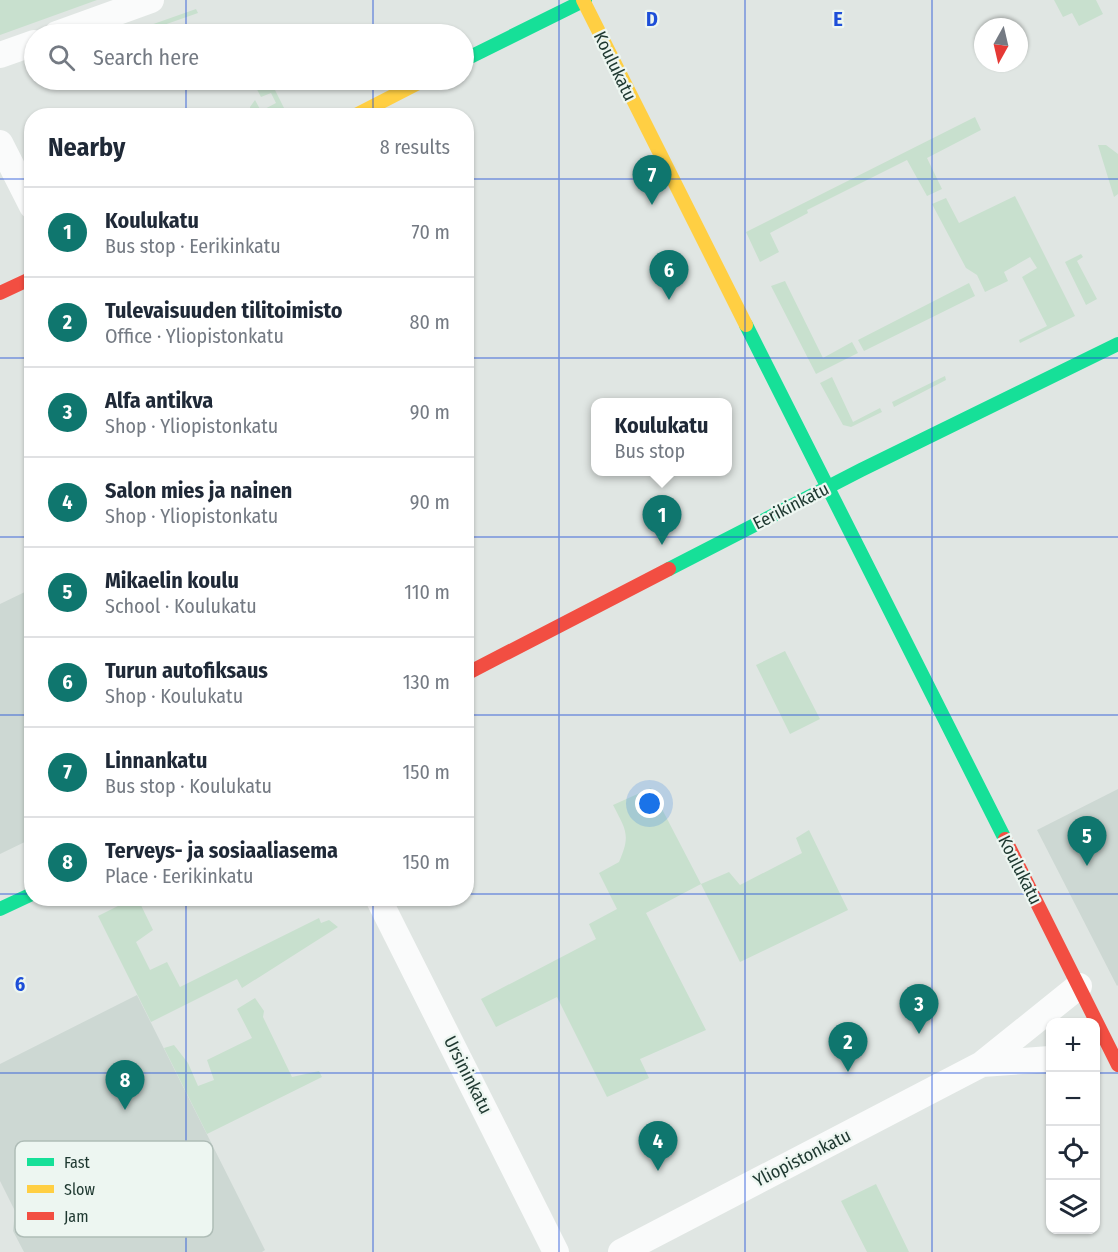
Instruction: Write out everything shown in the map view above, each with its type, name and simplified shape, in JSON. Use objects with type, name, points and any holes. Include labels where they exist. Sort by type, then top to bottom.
[{"type":"main road","points":[[474,55],[584,0]]},
{"type":"main road","name":"Koulukatu","points":[[584,0],[826,488],[1078,986],[1109,1059]]},
{"type":"main road","points":[[370,108],[405,90]]},
{"type":"main road","points":[[0,293],[24,282]]},
{"type":"main road","name":"Eerikinkatu","points":[[474,670],[826,488],[1118,344]]},
{"type":"main road","points":[[0,909],[24,898]]},
{"type":"street","points":[[85,24],[151,0]]},
{"type":"street","points":[[0,55],[24,47]]},
{"type":"street","points":[[0,143],[24,190]]},
{"type":"street","name":"Ursininkatu","points":[[382,906],[556,1252]]},
{"type":"street","name":"Yliopistonkatu","points":[[621,1252],[982,1064],[1078,986]]},
{"type":"street","name":"Yliopistonkatu","points":[[982,1064],[1046,1059]]},
{"type":"shaded area","points":[[24,592],[24,842],[0,854],[0,604]]},
{"type":"shaded area","points":[[1118,789],[1118,985],[1117,986],[1037,830]]},
{"type":"shaded area","points":[[137,995],[210,1141],[15,1141],[15,1211],[0,1181],[0,1064]]},
{"type":"shaded area","points":[[213,1146],[265,1250],[262,1252],[24,1252],[16,1237],[213,1237]]},
{"type":"shaded area","points":[[15,1211],[15,1235],[13,1231]]},
{"type":"green space","points":[[0,0],[97,0],[30,24],[24,24],[24,26],[0,35]]},
{"type":"green space","points":[[1054,0],[1096,0],[1103,14],[1079,26],[1072,13],[1063,17]]},
{"type":"green space","points":[[196,9],[198,13],[167,24],[153,24]]},
{"type":"green space","points":[[257,90],[275,90],[284,108],[267,108],[276,103],[271,93],[261,97]]},
{"type":"green space","points":[[255,100],[259,108],[250,108],[250,107]]},
{"type":"green space","points":[[975,117],[981,130],[927,158],[942,189],[927,196],[907,160],[807,210],[808,213],[770,233],[779,252],[760,262],[746,232]]},
{"type":"green space","points":[[1098,145],[1106,145],[1118,154],[1118,194],[1114,197]]},
{"type":"green space","points":[[1015,196],[1075,316],[1020,343],[1019,340],[1047,326],[1022,277],[1037,268],[1030,257],[1004,272],[1008,281],[985,292],[977,275],[966,268],[932,204],[946,198],[959,223]]},
{"type":"green space","points":[[1081,254],[1083,257],[1077,261],[1097,299],[1086,305],[1065,262]]},
{"type":"green space","points":[[785,281],[823,358],[852,342],[858,353],[816,374],[771,286]]},
{"type":"green space","points":[[969,283],[975,296],[864,351],[858,340]]},
{"type":"green space","points":[[945,376],[946,380],[894,407],[892,402]]},
{"type":"green space","points":[[832,377],[853,422],[880,408],[882,412],[851,427],[843,425],[820,383]]},
{"type":"green space","points":[[785,651],[820,719],[790,734],[756,665]]},
{"type":"green space","points":[[651,788],[701,884],[646,913],[706,1030],[640,1059],[649,1078],[607,1097],[557,997],[496,1027],[481,999],[596,939],[589,924],[617,909],[599,873],[619,862],[626,839],[624,827],[613,805]]},
{"type":"green space","points":[[809,830],[848,910],[740,962],[701,884],[729,872],[740,885],[802,853],[796,838]]},
{"type":"green space","points":[[118,906],[141,906],[153,930],[136,942],[150,970],[167,962],[180,987],[319,918],[321,923],[329,920],[338,927],[242,988],[237,979],[151,1022],[98,916]]},
{"type":"green space","points":[[255,998],[264,1011],[263,1017],[292,1077],[319,1071],[322,1077],[207,1134],[164,1048],[174,1045],[188,1063],[198,1086],[214,1080],[207,1060],[252,1038],[237,1009]]},
{"type":"green space","points":[[876,1184],[909,1252],[867,1252],[841,1201]]},
{"type":"traffic: fast","points":[[474,55],[585,0]]},
{"type":"traffic: fast","points":[[746,325],[1005,839]]},
{"type":"traffic: fast","points":[[669,569],[861,470],[1118,344]]},
{"type":"traffic: fast","points":[[0,909],[24,898]]},
{"type":"traffic: slow","points":[[583,0],[746,325]]},
{"type":"traffic: slow","points":[[370,108],[405,90]]},
{"type":"traffic: jam","points":[[0,293],[24,282]]},
{"type":"traffic: jam","points":[[474,670],[669,569]]},
{"type":"traffic: jam","points":[[1005,839],[1118,1065]]},
{"type":"place","name":"Linnankatu","points":[[652,205]]},
{"type":"place","name":"Turun autofiksaus","points":[[669,300]]},
{"type":"place","name":"Koulukatu","points":[[662,545]]},
{"type":"place","name":"Mikaelin koulu","points":[[1087,866]]},
{"type":"place","name":"Alfa antikva","points":[[919,1034]]},
{"type":"place","name":"Tulevaisuuden tilitoimisto","points":[[848,1072]]},
{"type":"place","name":"Terveys- ja sosiaaliasema","points":[[125,1110]]},
{"type":"place","name":"Salon mies ja nainen","points":[[658,1171]]}]
